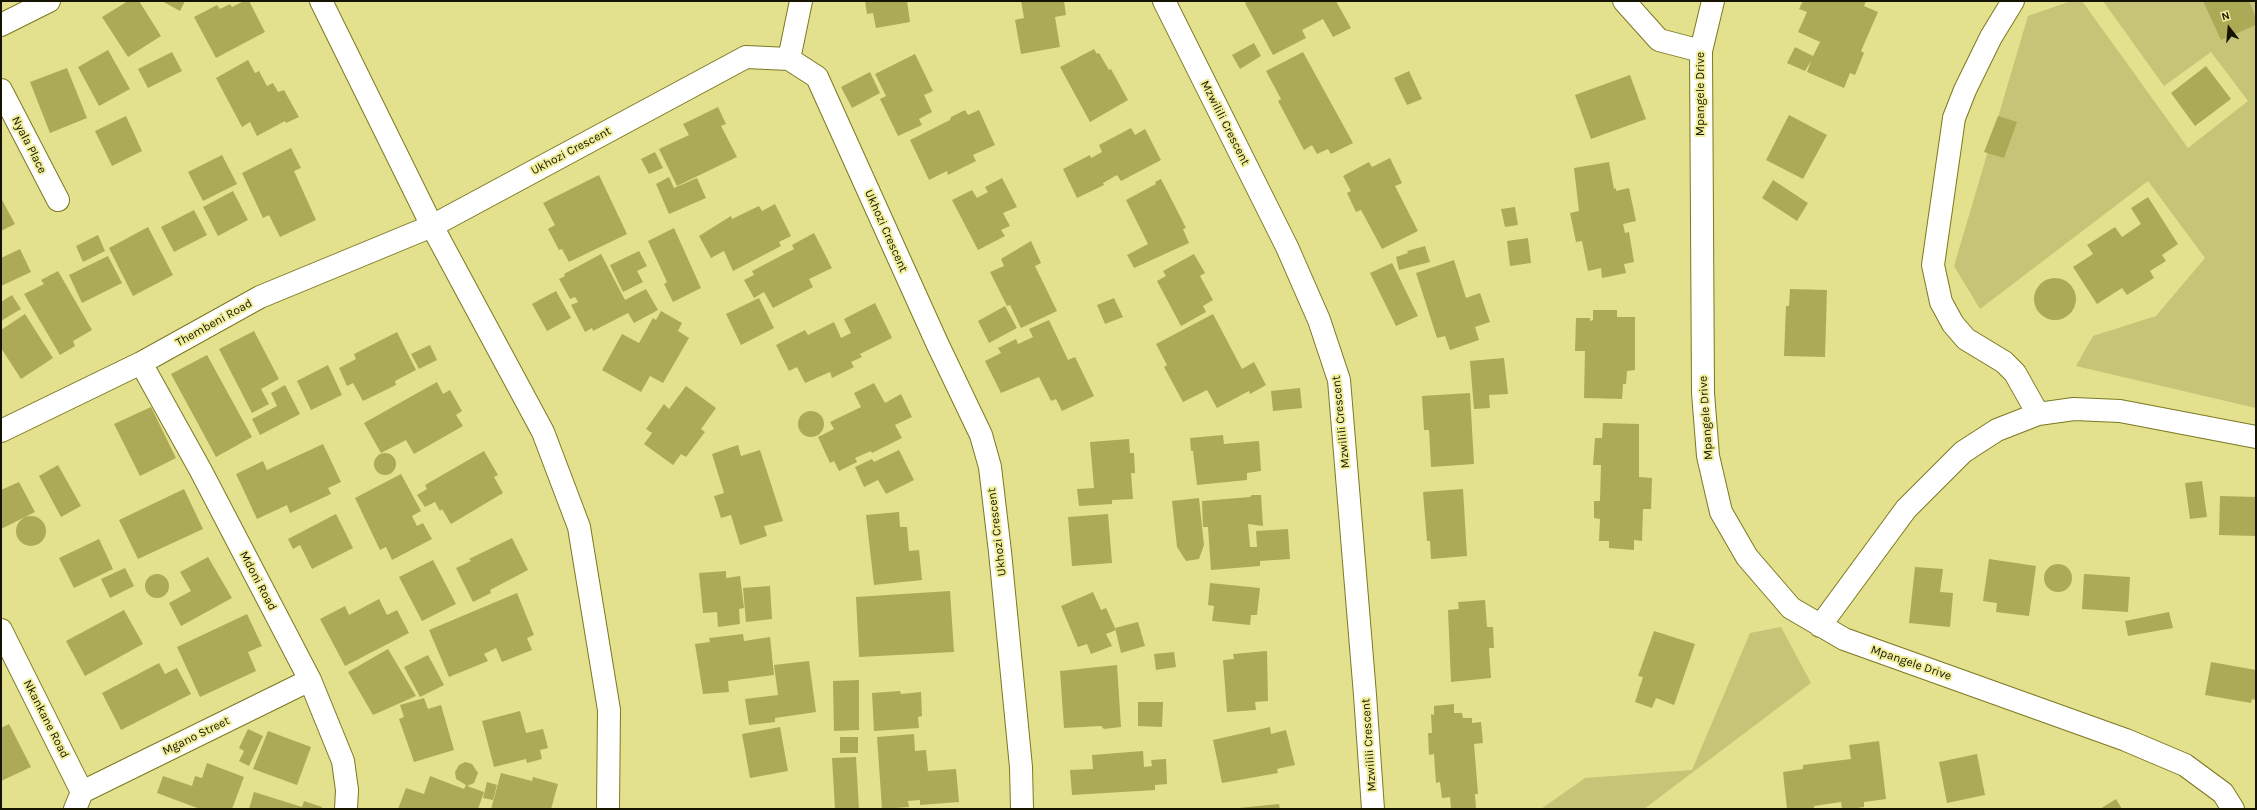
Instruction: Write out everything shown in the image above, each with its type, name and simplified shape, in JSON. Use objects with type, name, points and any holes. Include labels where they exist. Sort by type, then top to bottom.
[{"type":"street","points":[[1,26],[49,1]]},
{"type":"street","points":[[321,1],[432,226],[543,432],[579,528],[609,710],[608,809]]},
{"type":"street","points":[[790,59],[801,1]]},
{"type":"street","name":"Mzwilili Crescent","points":[[1164,1],[1287,247],[1319,320],[1339,380],[1366,695],[1373,809]]},
{"type":"street","points":[[1624,1],[1659,40],[1701,51]]},
{"type":"street","name":"Mpangele Drive","points":[[1713,1],[1701,51],[1703,393],[1708,456],[1721,512],[1747,557],[1791,608],[1844,640],[2126,740],[2185,765],[2223,792],[2233,809]]},
{"type":"street","points":[[2014,1],[1992,37],[1965,90],[1954,118],[1933,265],[1941,302],[1953,324],[1966,339],[2004,362],[2015,373],[2038,414]]},
{"type":"street","name":"Ukhozi Crescent","points":[[432,226],[746,57],[790,59],[817,77],[933,335],[981,435],[990,467],[1000,552],[1020,767],[1022,809]]},
{"type":"street","name":"Nyala Place","points":[[1,90],[58,200]]},
{"type":"street","name":"Thembeni Road","points":[[1,431],[141,362],[260,297],[432,226]]},
{"type":"street","name":"Mdoni Road","points":[[141,362],[201,471],[310,680],[343,761],[347,790],[346,809]]},
{"type":"street","points":[[1820,626],[1906,509],[1963,452],[1997,430],[2038,414],[2074,409],[2120,411],[2256,437]]},
{"type":"street","name":"Nkankane Road","points":[[1,630],[79,800]]},
{"type":"street","name":"Mgano Street","points":[[79,800],[310,680]]},
{"type":"shaded area","points":[[2071,1],[2082,1],[2188,148],[2248,101],[2211,52],[2164,86],[2103,1],[2256,1],[2256,408],[2076,366],[2093,336],[2156,316],[2205,258],[2148,181],[1980,309],[1954,266],[2028,16]]},
{"type":"shaded area","points":[[1781,627],[1811,683],[1644,809],[1541,809],[1585,778],[1692,770],[1750,633]]},
{"type":"building","points":[[128,1],[139,1],[161,36],[128,57],[102,17]]},
{"type":"building","points":[[162,1],[185,1],[180,11]]},
{"type":"building","points":[[244,1],[249,1],[265,32],[216,58],[194,17],[217,5],[220,9],[230,4],[232,7]]},
{"type":"building","points":[[865,1],[907,1],[910,22],[876,28],[873,13],[867,14]]},
{"type":"building","points":[[1021,1],[1064,1],[1066,15],[1055,17],[1060,47],[1021,54],[1015,20],[1024,18]]},
{"type":"building","points":[[1248,1],[1336,1],[1351,28],[1333,37],[1323,19],[1302,30],[1306,38],[1273,55],[1245,3]]},
{"type":"building","points":[[1803,1],[1866,1],[1864,6],[1878,12],[1861,51],[1864,53],[1855,75],[1850,73],[1844,88],[1807,72],[1811,61],[1805,71],[1787,63],[1795,47],[1813,56],[1820,42],[1798,32],[1807,12],[1799,9]]},
{"type":"building","points":[[2203,1],[2249,1],[2256,18],[2256,25],[2221,40]]},
{"type":"building","points":[[1254,43],[1261,56],[1240,69],[1232,55]]},
{"type":"building","points":[[1094,49],[1097,54],[1099,53],[1109,70],[1111,69],[1128,100],[1090,122],[1060,67]]},
{"type":"building","points":[[108,50],[130,89],[99,106],[78,67]]},
{"type":"building","points":[[172,52],[182,71],[148,88],[138,69]]},
{"type":"building","points":[[1303,52],[1353,143],[1331,154],[1328,149],[1317,154],[1312,145],[1304,150],[1278,101],[1281,99],[1266,71]]},
{"type":"building","points":[[915,54],[933,91],[924,95],[932,112],[919,119],[922,125],[898,136],[880,99],[886,96],[875,74]]},
{"type":"building","points":[[248,60],[255,73],[259,71],[267,86],[273,83],[278,92],[284,90],[299,117],[286,123],[285,121],[257,136],[250,122],[242,127],[216,78]]},
{"type":"building","points":[[2206,66],[2231,99],[2195,126],[2171,93]]},
{"type":"building","points":[[67,68],[87,118],[50,133],[30,82]]},
{"type":"building","points":[[1409,71],[1422,99],[1407,105],[1394,78]]},
{"type":"building","points":[[870,72],[880,93],[852,108],[841,87]]},
{"type":"building","points":[[1630,75],[1646,119],[1591,139],[1575,95]]},
{"type":"building","points":[[718,107],[726,124],[721,126],[737,157],[677,186],[659,149],[689,135],[683,124]]},
{"type":"building","points":[[965,110],[968,115],[979,110],[995,145],[973,155],[976,161],[948,175],[947,171],[929,180],[910,140],[950,120],[951,117]]},
{"type":"building","points":[[1789,115],[1827,135],[1803,179],[1766,160]]},
{"type":"building","points":[[126,116],[142,151],[112,166],[95,131]]},
{"type":"building","points":[[1998,116],[2017,122],[2004,158],[1984,152]]},
{"type":"building","points":[[1131,128],[1135,135],[1145,129],[1161,160],[1121,181],[1117,175],[1103,183],[1104,185],[1077,198],[1063,169],[1090,155],[1091,158],[1102,152],[1099,145]]},
{"type":"building","points":[[291,148],[301,168],[294,171],[316,220],[280,237],[269,215],[263,218],[242,173]]},
{"type":"building","points":[[655,152],[663,168],[649,174],[641,159]]},
{"type":"building","points":[[222,155],[237,184],[203,201],[188,172]]},
{"type":"building","points":[[1390,158],[1402,183],[1395,186],[1418,231],[1382,249],[1361,210],[1356,212],[1347,193],[1351,191],[1343,176],[1369,162],[1372,167]]},
{"type":"building","points":[[1609,162],[1614,189],[1616,188],[1616,191],[1629,188],[1636,221],[1623,224],[1625,233],[1629,232],[1634,262],[1624,264],[1626,273],[1602,278],[1601,268],[1588,271],[1582,241],[1576,242],[1570,213],[1579,211],[1574,168]]},
{"type":"building","points":[[599,175],[627,234],[569,262],[562,249],[559,250],[548,229],[555,225],[543,203]]},
{"type":"building","points":[[669,177],[674,188],[697,178],[706,198],[669,214],[656,184]]},
{"type":"building","points":[[1002,178],[1017,207],[1003,213],[1010,226],[1001,230],[1005,236],[978,250],[952,200],[972,190],[977,198],[988,192],[985,187]]},
{"type":"building","points":[[1161,179],[1186,228],[1183,229],[1189,243],[1134,268],[1127,255],[1148,244],[1126,200],[1156,184],[1155,182]]},
{"type":"building","points":[[1773,180],[1808,203],[1797,221],[1762,198]]},
{"type":"building","points":[[233,191],[248,220],[218,236],[203,207]]},
{"type":"building","points":[[2148,197],[2178,244],[2162,255],[2166,261],[2150,271],[2154,278],[2127,295],[2122,288],[2097,304],[2073,267],[2093,254],[2087,245],[2115,227],[2122,237],[2141,224],[2131,208]]},
{"type":"building","points":[[1,198],[15,224],[1,231]]},
{"type":"building","points":[[775,204],[791,236],[779,242],[781,246],[733,271],[724,251],[711,258],[699,236],[731,216],[732,219],[759,206],[762,211]]},
{"type":"building","points":[[1515,207],[1518,225],[1505,227],[1501,209]]},
{"type":"building","points":[[194,210],[207,235],[174,252],[161,227]]},
{"type":"building","points":[[148,227],[173,275],[133,296],[109,248]]},
{"type":"building","points":[[674,228],[701,288],[673,302],[664,284],[667,282],[648,241]]},
{"type":"building","points":[[814,233],[832,268],[809,279],[813,287],[773,308],[764,292],[754,298],[744,280],[754,275],[752,271],[794,249],[792,245]]},
{"type":"building","points":[[98,235],[105,251],[83,262],[76,246]]},
{"type":"building","points":[[1528,238],[1531,263],[1510,266],[1507,241]]},
{"type":"building","points":[[1031,241],[1041,263],[1035,266],[1057,311],[1021,328],[1010,305],[1007,306],[990,272],[1004,266],[1001,259]]},
{"type":"building","points":[[1425,246],[1430,262],[1399,270],[1396,257],[1408,253],[1407,251]]},
{"type":"building","points":[[20,249],[31,272],[1,286],[1,258]]},
{"type":"building","points":[[639,251],[647,266],[637,271],[643,282],[623,292],[610,265]]},
{"type":"building","points":[[601,254],[625,300],[646,289],[658,310],[634,323],[628,313],[593,331],[592,328],[585,332],[571,305],[578,302],[575,297],[570,299],[559,279],[565,276],[564,274]]},
{"type":"building","points":[[1194,254],[1205,273],[1200,276],[1213,300],[1203,306],[1206,312],[1181,326],[1157,281],[1166,276],[1163,271]]},
{"type":"building","points":[[108,256],[122,283],[82,303],[69,275]]},
{"type":"building","points":[[1454,260],[1466,298],[1480,293],[1490,322],[1475,327],[1479,340],[1450,350],[1445,336],[1437,338],[1416,273]]},
{"type":"building","points":[[1392,263],[1418,316],[1396,326],[1370,273]]},
{"type":"building","points":[[58,271],[92,330],[73,341],[75,346],[60,355],[24,294],[44,284],[41,280]]},
{"type":"building","points":[[2051,278],[2059,278],[2067,281],[2073,287],[2076,299],[2073,311],[2067,317],[2059,320],[2051,320],[2043,317],[2037,311],[2034,303],[2034,295],[2037,287],[2043,281]]},
{"type":"building","points":[[1790,289],[1827,290],[1825,357],[1784,356],[1786,306],[1789,306]]},
{"type":"building","points":[[556,291],[571,318],[547,331],[532,304]]},
{"type":"building","points":[[12,295],[21,309],[1,321],[1,302]]},
{"type":"building","points":[[759,298],[774,328],[741,345],[726,314]]},
{"type":"building","points":[[1114,298],[1123,317],[1105,324],[1097,305]]},
{"type":"building","points":[[875,303],[892,338],[860,354],[862,357],[851,362],[854,367],[832,378],[830,372],[805,383],[797,367],[789,371],[776,345],[805,330],[808,335],[834,322],[841,338],[851,333],[844,319]]},
{"type":"building","points":[[1005,306],[1017,328],[989,343],[978,321]]},
{"type":"building","points":[[1593,310],[1617,310],[1617,317],[1635,317],[1635,370],[1627,371],[1626,384],[1623,384],[1622,399],[1584,398],[1585,351],[1575,351],[1576,318],[1590,318],[1590,321],[1593,320]]},
{"type":"building","points":[[661,311],[682,323],[678,331],[689,338],[663,383],[650,376],[641,392],[602,370],[622,334],[639,343],[653,318],[656,320]]},
{"type":"building","points":[[25,314],[53,358],[21,379],[1,348],[1,330]]},
{"type":"building","points":[[1213,314],[1242,369],[1254,362],[1266,385],[1250,394],[1249,391],[1217,408],[1207,390],[1183,402],[1164,367],[1167,365],[1156,344]]},
{"type":"building","points":[[1049,320],[1068,360],[1075,357],[1094,396],[1062,411],[1056,399],[1051,401],[1039,377],[1001,393],[985,361],[1001,353],[998,348],[1016,339],[1018,344],[1033,337],[1029,329]]},
{"type":"building","points":[[254,331],[279,379],[261,389],[269,404],[252,413],[219,349]]},
{"type":"building","points":[[397,332],[416,370],[395,381],[396,385],[363,401],[353,383],[347,386],[339,368],[356,359],[354,354]]},
{"type":"building","points":[[430,345],[437,360],[419,369],[411,354]]},
{"type":"building","points":[[207,355],[252,437],[216,457],[171,374]]},
{"type":"building","points":[[1504,358],[1508,394],[1489,395],[1490,408],[1474,409],[1470,361]]},
{"type":"building","points":[[328,365],[342,395],[311,410],[297,381]]},
{"type":"building","points":[[437,382],[443,394],[450,390],[462,411],[456,415],[463,426],[414,454],[406,440],[381,453],[364,423]]},
{"type":"building","points":[[874,383],[885,403],[901,394],[912,417],[895,425],[902,438],[872,453],[871,451],[855,458],[857,462],[839,471],[834,461],[830,463],[818,437],[834,429],[830,422],[861,407],[854,393]]},
{"type":"building","points":[[285,385],[300,414],[260,435],[252,419],[277,406],[271,393]]},
{"type":"building","points":[[686,386],[716,408],[701,429],[705,432],[686,457],[681,454],[673,465],[644,444],[652,433],[646,429],[664,404],[669,409]]},
{"type":"building","points":[[1300,388],[1302,408],[1273,411],[1271,391]]},
{"type":"building","points":[[1470,393],[1474,464],[1431,467],[1429,430],[1424,430],[1422,396]]},
{"type":"building","points":[[151,407],[176,458],[140,476],[114,424]]},
{"type":"building","points":[[811,411],[820,415],[824,424],[820,433],[811,437],[802,433],[798,424],[802,415]]},
{"type":"building","points":[[1603,423],[1639,424],[1639,477],[1652,478],[1651,509],[1643,509],[1642,541],[1634,540],[1634,550],[1609,548],[1609,541],[1599,541],[1600,519],[1594,518],[1594,501],[1600,501],[1601,465],[1593,465],[1595,438],[1602,438]]},
{"type":"building","points":[[1223,435],[1224,444],[1259,441],[1261,471],[1247,473],[1247,480],[1197,485],[1190,438]]},
{"type":"building","points":[[1129,439],[1130,453],[1134,453],[1135,473],[1131,473],[1133,499],[1112,500],[1112,504],[1079,506],[1077,489],[1094,488],[1090,442]]},
{"type":"building","points":[[323,444],[341,482],[328,488],[331,494],[290,513],[287,505],[257,519],[236,474],[263,461],[267,470]]},
{"type":"building","points":[[738,445],[741,456],[760,450],[783,521],[764,526],[767,536],[740,545],[731,515],[721,518],[714,496],[724,493],[712,454]]},
{"type":"building","points":[[899,450],[914,480],[886,494],[878,480],[864,487],[855,467],[872,459],[874,462]]},
{"type":"building","points":[[484,451],[498,475],[494,477],[503,493],[451,524],[442,509],[440,511],[435,502],[425,507],[417,495],[427,489],[425,485]]},
{"type":"building","points":[[385,453],[389,454],[395,460],[395,468],[389,474],[385,475],[381,474],[375,468],[374,464],[375,460],[381,454]]},
{"type":"building","points":[[58,465],[81,506],[61,517],[39,476]]},
{"type":"building","points":[[401,474],[421,511],[412,516],[417,526],[423,523],[432,539],[392,560],[386,547],[380,550],[355,498]]},
{"type":"building","points":[[2202,481],[2207,517],[2190,519],[2185,483]]},
{"type":"building","points":[[19,482],[35,512],[1,529],[1,490]]},
{"type":"building","points":[[184,489],[203,529],[138,559],[119,520]]},
{"type":"building","points":[[1463,489],[1467,556],[1431,559],[1430,541],[1427,541],[1423,492]]},
{"type":"building","points":[[1252,495],[1261,495],[1263,526],[1248,524],[1250,547],[1257,547],[1256,531],[1288,529],[1290,559],[1260,561],[1260,566],[1211,570],[1208,527],[1203,527],[1202,501],[1250,497]]},
{"type":"building","points":[[2220,496],[2256,497],[2256,536],[2219,535]]},
{"type":"building","points":[[1199,498],[1204,545],[1199,559],[1186,561],[1177,547],[1172,501]]},
{"type":"building","points":[[899,512],[900,527],[907,527],[909,551],[919,550],[922,580],[874,585],[866,515]]},
{"type":"building","points":[[336,514],[353,548],[312,569],[300,545],[293,549],[288,539]]},
{"type":"building","points":[[1108,514],[1112,563],[1072,566],[1068,517]]},
{"type":"building","points":[[31,516],[42,520],[46,531],[42,542],[31,546],[20,542],[16,531],[20,520]]},
{"type":"building","points":[[512,538],[528,570],[490,590],[491,593],[473,602],[456,568],[471,561],[469,559]]},
{"type":"building","points":[[99,539],[113,569],[74,588],[59,558]]},
{"type":"building","points":[[208,557],[232,598],[181,626],[169,603],[191,591],[180,572]]},
{"type":"building","points":[[1989,559],[2036,566],[2029,616],[1996,612],[1997,603],[1983,601]]},
{"type":"building","points":[[433,560],[456,604],[422,621],[399,577]]},
{"type":"building","points":[[2058,564],[2068,568],[2072,578],[2068,588],[2058,592],[2048,588],[2044,578],[2048,568]]},
{"type":"building","points":[[1915,567],[1943,569],[1940,592],[1953,593],[1950,627],[1909,623]]},
{"type":"building","points":[[125,568],[134,586],[110,598],[101,579]]},
{"type":"building","points":[[726,571],[726,578],[740,576],[744,608],[739,609],[740,624],[718,627],[717,612],[703,613],[699,573]]},
{"type":"building","points":[[157,574],[166,577],[169,586],[166,595],[157,598],[148,595],[145,586],[148,577]]},
{"type":"building","points":[[2084,574],[2130,577],[2128,612],[2082,609]]},
{"type":"building","points":[[1210,583],[1260,588],[1257,615],[1251,615],[1250,625],[1212,621],[1214,606],[1208,605]]},
{"type":"building","points":[[770,586],[772,619],[746,622],[743,588]]},
{"type":"building","points":[[950,591],[954,652],[859,657],[856,597]]},
{"type":"building","points":[[1093,592],[1101,610],[1106,608],[1116,630],[1106,634],[1112,646],[1091,654],[1087,644],[1078,647],[1061,606]]},
{"type":"building","points":[[517,593],[534,635],[527,638],[532,650],[502,662],[496,648],[484,654],[488,661],[449,677],[429,630]]},
{"type":"building","points":[[379,599],[387,615],[397,610],[409,633],[345,666],[320,619],[345,606],[349,615]]},
{"type":"building","points":[[1485,600],[1487,627],[1493,627],[1494,648],[1489,648],[1491,678],[1451,682],[1448,610],[1459,609],[1458,602]]},
{"type":"building","points":[[124,610],[143,644],[85,676],[66,641]]},
{"type":"building","points":[[2169,612],[2173,628],[2128,636],[2125,621]]},
{"type":"building","points":[[247,614],[262,646],[248,652],[256,671],[200,697],[177,647]]},
{"type":"building","points":[[1138,622],[1145,646],[1121,653],[1115,628]]},
{"type":"building","points":[[1654,631],[1695,644],[1674,705],[1656,698],[1652,708],[1635,702],[1643,677],[1638,676]]},
{"type":"building","points":[[743,634],[744,641],[770,637],[774,675],[728,681],[729,692],[703,694],[695,644],[710,642],[709,638]]},
{"type":"building","points":[[388,649],[416,696],[373,715],[348,672]]},
{"type":"building","points":[[1267,651],[1268,701],[1255,702],[1256,710],[1227,712],[1223,660],[1234,659],[1233,654]]},
{"type":"building","points":[[1174,652],[1176,667],[1156,670],[1154,654]]},
{"type":"building","points":[[428,655],[444,685],[420,697],[404,667]]},
{"type":"building","points":[[809,661],[816,712],[775,718],[775,722],[749,725],[745,699],[778,695],[774,665]]},
{"type":"building","points":[[2211,662],[2256,670],[2256,700],[2252,699],[2251,703],[2205,695]]},
{"type":"building","points":[[159,663],[165,674],[177,668],[191,694],[121,730],[102,693]]},
{"type":"building","points":[[1117,665],[1121,727],[1104,729],[1101,726],[1064,728],[1060,671]]},
{"type":"building","points":[[859,680],[859,730],[834,731],[833,681]]},
{"type":"building","points":[[900,691],[901,694],[921,692],[922,716],[918,717],[919,728],[874,731],[872,693]]},
{"type":"building","points":[[424,698],[428,709],[441,705],[454,750],[414,762],[399,719],[404,717],[400,705]]},
{"type":"building","points":[[1138,702],[1163,702],[1162,727],[1138,726]]},
{"type":"building","points":[[1454,704],[1454,713],[1462,713],[1463,718],[1472,718],[1472,723],[1481,722],[1483,743],[1474,744],[1478,794],[1475,794],[1476,809],[1451,809],[1450,797],[1442,798],[1440,782],[1436,783],[1434,754],[1429,755],[1428,733],[1432,733],[1431,714],[1434,715],[1434,706]]},
{"type":"building","points":[[520,711],[526,733],[543,729],[548,748],[540,750],[542,759],[527,763],[526,759],[494,767],[482,721]]},
{"type":"building","points":[[9,724],[31,767],[1,781],[1,728]]},
{"type":"building","points":[[780,727],[788,771],[750,778],[742,734]]},
{"type":"building","points":[[1270,727],[1271,734],[1286,730],[1295,765],[1277,769],[1278,773],[1222,783],[1213,740]]},
{"type":"building","points":[[248,729],[263,736],[249,766],[239,761],[244,751],[239,748]]},
{"type":"building","points":[[268,731],[311,747],[297,785],[253,769]]},
{"type":"building","points":[[914,734],[915,751],[926,750],[928,771],[956,769],[959,802],[920,805],[920,800],[908,801],[909,807],[882,809],[877,737]]},
{"type":"building","points":[[840,737],[858,737],[858,753],[840,753]]},
{"type":"building","points":[[1879,741],[1886,799],[1864,802],[1864,807],[1850,809],[1842,809],[1841,802],[1814,806],[1814,809],[1787,809],[1783,772],[1803,769],[1803,765],[1851,759],[1849,745]]},
{"type":"building","points":[[1143,751],[1144,767],[1152,766],[1151,760],[1166,759],[1167,784],[1155,785],[1155,790],[1072,795],[1070,770],[1093,769],[1092,755]]},
{"type":"building","points":[[1977,754],[1985,795],[1947,803],[1939,762]]},
{"type":"building","points":[[856,757],[859,809],[835,809],[832,758]]},
{"type":"building","points":[[465,762],[472,764],[478,773],[474,783],[467,786],[484,792],[478,809],[398,809],[406,788],[424,794],[430,776],[464,789],[466,785],[456,779],[455,772],[459,765]]},
{"type":"building","points":[[207,763],[244,777],[232,809],[200,809],[157,793],[163,776],[192,786],[195,776],[202,778]]},
{"type":"building","points":[[501,773],[532,781],[533,777],[558,784],[551,809],[491,809]]},
{"type":"building","points":[[487,782],[497,785],[493,800],[483,798]]},
{"type":"building","points":[[254,792],[302,807],[304,801],[322,807],[321,809],[249,809]]},
{"type":"building","points":[[2116,799],[2122,809],[2100,809]]},
{"type":"building","points":[[1279,804],[1280,809],[1239,809],[1239,808]]}]
